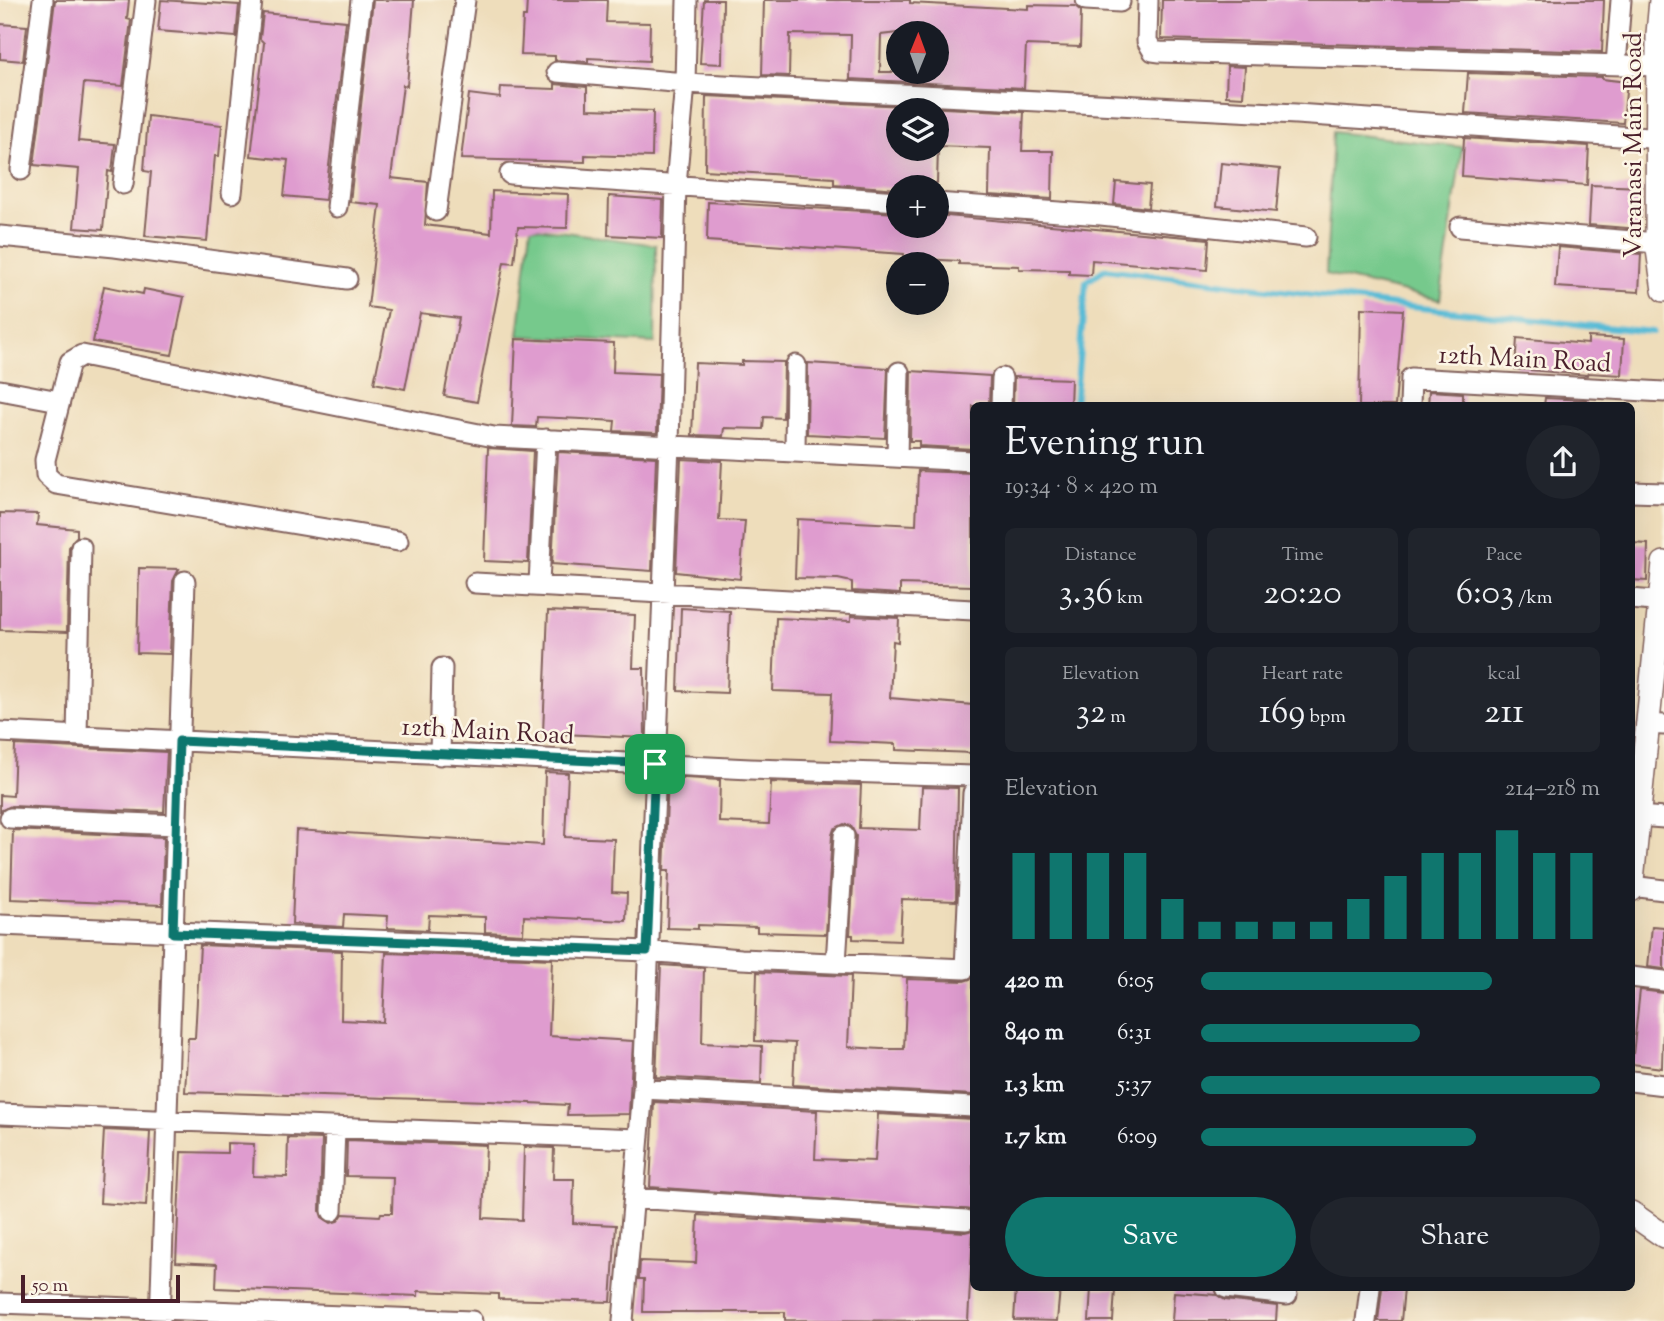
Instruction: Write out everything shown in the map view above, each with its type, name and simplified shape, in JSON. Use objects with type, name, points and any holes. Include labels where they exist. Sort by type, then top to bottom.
[{"type":"street","points":[[21,170],[43,0]]},
{"type":"street","points":[[123,184],[146,0]]},
{"type":"street","points":[[232,193],[252,0]]},
{"type":"street","points":[[337,206],[361,0]]},
{"type":"street","points":[[436,211],[465,0]]},
{"type":"street","points":[[623,1321],[643,1089],[664,591],[676,185],[685,83],[687,0]]},
{"type":"street","points":[[1086,0],[1120,2]]},
{"type":"street","points":[[1148,0],[1147,41],[1153,51],[1160,52],[1658,66]]},
{"type":"street","points":[[1616,65],[1620,0]]},
{"type":"street","name":"Varanasi Main Road","points":[[1661,0],[1658,66],[1661,139],[1657,243],[1664,290]]},
{"type":"street","points":[[557,72],[685,83],[1297,114],[1661,139]]},
{"type":"street","points":[[510,174],[886,200]]},
{"type":"street","points":[[949,204],[1101,215],[1307,237]]},
{"type":"street","points":[[1460,227],[1657,243]]},
{"type":"street","points":[[0,236],[115,247],[347,279]]},
{"type":"street","points":[[398,541],[56,484],[46,475],[45,460],[70,362],[82,355],[494,437],[970,461]]},
{"type":"street","points":[[794,452],[796,365]]},
{"type":"street","points":[[897,457],[899,372]]},
{"type":"street","points":[[1001,402],[1002,378]]},
{"type":"street","name":"12th Main Road","points":[[1410,402],[1411,378],[1664,392]]},
{"type":"street","points":[[0,390],[59,401]]},
{"type":"street","points":[[539,584],[546,439]]},
{"type":"street","points":[[1635,492],[1664,493]]},
{"type":"street","points":[[77,736],[81,547]]},
{"type":"street","points":[[1635,847],[1655,724],[1664,563]]},
{"type":"street","points":[[160,1315],[185,581]]},
{"type":"street","points":[[475,583],[539,584],[970,610]]},
{"type":"street","points":[[1635,600],[1663,602]]},
{"type":"street","points":[[440,755],[442,668]]},
{"type":"street","name":"12th Main Road","points":[[0,732],[440,755],[970,776]]},
{"type":"street","points":[[1638,816],[1664,818]]},
{"type":"street","points":[[10,818],[176,825]]},
{"type":"street","points":[[836,963],[844,836]]},
{"type":"street","points":[[0,925],[647,951],[965,969],[970,859]]},
{"type":"street","points":[[1635,888],[1664,890]]},
{"type":"street","points":[[1635,977],[1664,981]]},
{"type":"street","points":[[1635,1081],[1664,1085]]},
{"type":"street","points":[[643,1089],[970,1107]]},
{"type":"street","points":[[0,1114],[638,1139]]},
{"type":"street","points":[[332,1211],[335,1129]]},
{"type":"street","points":[[634,1198],[966,1220]]},
{"type":"street","points":[[1635,1216],[1664,1236]]},
{"type":"street","points":[[1252,1291],[1287,1295]]},
{"type":"street","points":[[1366,1321],[1370,1291]]},
{"type":"street","points":[[0,1303],[160,1315],[472,1321]]},
{"type":"green space","points":[[1333,132],[1462,147],[1440,300],[1326,274]]},
{"type":"green space","points":[[531,227],[656,245],[655,343],[518,336]]},
{"type":"building","points":[[55,0],[129,0],[127,19],[131,20],[123,86],[84,83],[78,141],[115,144],[112,172],[108,171],[103,230],[74,228],[79,169],[34,165]]},
{"type":"building","points":[[161,0],[239,5],[236,37],[158,31]]},
{"type":"building","points":[[373,0],[414,0],[407,86],[403,85],[391,178],[428,182],[425,225],[491,233],[492,191],[568,194],[567,228],[518,227],[514,263],[504,262],[477,402],[444,396],[459,318],[420,313],[405,389],[374,383],[389,310],[368,307],[380,205],[350,202]]},
{"type":"building","points":[[527,0],[607,0],[606,22],[650,23],[649,61],[588,58],[588,62],[555,60],[555,56],[521,55],[523,17],[526,17]]},
{"type":"building","points":[[704,0],[723,0],[722,64],[700,63]]},
{"type":"building","points":[[764,0],[910,0],[910,3],[1028,9],[1028,5],[1075,6],[1081,11],[1080,47],[1026,45],[1024,88],[947,84],[949,84],[949,21],[886,21],[886,34],[881,35],[880,72],[886,72],[886,81],[850,79],[851,35],[790,34],[789,76],[762,75]]},
{"type":"building","points":[[1162,0],[1604,0],[1602,52],[1161,39]]},
{"type":"building","points":[[263,13],[346,21],[325,200],[284,196],[288,160],[251,156],[264,43],[260,39]]},
{"type":"building","points":[[0,24],[27,26],[23,61],[0,59]]},
{"type":"building","points":[[1227,66],[1245,67],[1243,97],[1226,96]]},
{"type":"building","points":[[1468,73],[1602,77],[1627,82],[1623,123],[1465,113]]},
{"type":"building","points":[[555,84],[587,87],[587,109],[653,111],[652,157],[585,155],[585,162],[461,159],[469,94],[500,98],[501,87],[555,89]]},
{"type":"building","points":[[706,96],[886,105],[886,161],[938,161],[937,175],[886,175],[886,188],[834,184],[834,178],[705,170]]},
{"type":"building","points":[[949,108],[1024,112],[1022,151],[1053,151],[1052,199],[989,195],[990,148],[949,146]]},
{"type":"building","points":[[148,116],[222,125],[219,156],[215,156],[207,241],[145,236],[151,172],[144,171]]},
{"type":"building","points":[[1464,138],[1589,146],[1587,185],[1462,176]]},
{"type":"building","points":[[1221,163],[1280,169],[1276,212],[1217,206]]},
{"type":"building","points":[[1116,182],[1150,185],[1148,208],[1114,204]]},
{"type":"building","points":[[1591,185],[1642,187],[1640,229],[1589,225]]},
{"type":"building","points":[[609,196],[663,200],[662,238],[608,235]]},
{"type":"building","points":[[708,202],[886,212],[886,238],[949,238],[949,216],[1209,239],[1207,270],[1092,260],[1091,275],[1069,274],[1069,270],[959,264],[959,261],[949,260],[949,252],[886,253],[707,241]]},
{"type":"building","points":[[1558,247],[1641,254],[1639,292],[1555,287]]},
{"type":"building","points":[[104,286],[143,294],[144,289],[184,297],[172,355],[93,342]]},
{"type":"building","points":[[1361,308],[1403,310],[1395,402],[1359,402]]},
{"type":"building","points":[[1588,337],[1624,339],[1622,375],[1515,369],[1517,338],[1588,344]]},
{"type":"building","points":[[516,339],[614,343],[613,372],[659,374],[657,433],[614,431],[615,421],[582,419],[537,417],[536,427],[512,426]]},
{"type":"building","points":[[742,361],[784,362],[783,418],[764,417],[763,429],[724,428],[723,436],[692,435],[695,363],[742,365]]},
{"type":"building","points":[[808,363],[888,368],[885,438],[807,434]]},
{"type":"building","points":[[911,371],[990,376],[989,402],[970,402],[970,449],[919,446],[919,441],[910,441]]},
{"type":"building","points":[[1014,377],[1071,379],[1070,402],[1013,402]]},
{"type":"building","points":[[1429,391],[1463,393],[1463,402],[1428,402]]},
{"type":"building","points":[[1545,398],[1586,400],[1586,402],[1544,402]]},
{"type":"building","points":[[488,448],[533,451],[528,563],[484,561]]},
{"type":"building","points":[[558,452],[656,457],[652,571],[552,564]]},
{"type":"building","points":[[681,459],[722,461],[719,520],[745,521],[740,579],[676,572]]},
{"type":"building","points":[[918,471],[970,473],[970,586],[900,584],[900,594],[852,591],[852,582],[838,579],[795,578],[797,519],[916,525]]},
{"type":"building","points":[[0,513],[38,514],[37,525],[77,529],[77,536],[69,547],[67,632],[0,630]]},
{"type":"building","points":[[1635,543],[1648,544],[1647,581],[1635,580]]},
{"type":"building","points":[[139,568],[179,569],[173,581],[170,654],[137,653]]},
{"type":"building","points":[[681,608],[730,611],[727,693],[678,691]]},
{"type":"building","points":[[548,611],[635,615],[633,668],[644,668],[645,738],[543,733]]},
{"type":"building","points":[[851,616],[899,618],[898,642],[893,641],[890,698],[970,705],[970,753],[896,750],[896,744],[830,741],[832,693],[773,691],[776,618],[851,621]]},
{"type":"building","points":[[15,745],[167,752],[164,812],[11,806],[0,811],[0,795],[13,796]]},
{"type":"building","points":[[545,772],[568,773],[565,837],[614,839],[612,892],[627,893],[626,921],[524,916],[523,934],[485,932],[485,917],[429,915],[428,930],[387,928],[388,916],[344,914],[343,927],[292,924],[296,830],[543,845]]},
{"type":"building","points":[[668,777],[720,780],[719,822],[769,824],[771,782],[861,785],[859,828],[920,830],[922,787],[958,788],[956,901],[902,899],[900,941],[853,939],[853,935],[850,935],[856,836],[851,826],[844,824],[834,829],[832,835],[826,934],[757,932],[757,927],[698,925],[698,929],[667,928],[669,871],[664,871]]},
{"type":"building","points":[[13,830],[164,837],[162,905],[11,899]]},
{"type":"building","points":[[1652,926],[1664,927],[1664,969],[1648,967]]},
{"type":"building","points":[[200,945],[342,951],[341,1020],[383,1022],[386,953],[552,959],[549,1036],[633,1041],[629,1114],[567,1115],[568,1105],[490,1101],[185,1092],[188,1038],[195,1038]]},
{"type":"building","points":[[661,965],[704,968],[702,1043],[762,1046],[761,1083],[656,1077]]},
{"type":"building","points":[[757,972],[851,976],[848,1047],[881,1049],[904,1049],[907,979],[970,979],[970,1095],[793,1085],[795,1043],[755,1041]]},
{"type":"building","points":[[1640,990],[1664,993],[1662,1068],[1635,1064]]},
{"type":"building","points":[[654,1102],[817,1111],[815,1159],[875,1161],[878,1114],[970,1119],[970,1210],[650,1187]]},
{"type":"building","points":[[104,1130],[150,1132],[146,1206],[100,1203]]},
{"type":"building","points":[[288,1138],[322,1139],[320,1211],[322,1217],[331,1223],[338,1221],[343,1214],[380,1216],[381,1213],[392,1213],[393,1177],[346,1176],[347,1140],[486,1145],[483,1218],[522,1220],[524,1147],[554,1148],[553,1179],[574,1179],[573,1223],[616,1225],[611,1302],[498,1299],[498,1294],[418,1291],[418,1296],[216,1288],[217,1264],[176,1262],[181,1152],[227,1153],[227,1143],[254,1144],[253,1176],[287,1177]]},
{"type":"building","points":[[698,1215],[970,1231],[968,1321],[785,1320],[785,1312],[643,1312],[644,1279],[639,1279],[640,1261],[696,1263]]},
{"type":"building","points":[[1016,1291],[1060,1291],[1057,1321],[1014,1320]]},
{"type":"building","points":[[1091,1291],[1115,1291],[1113,1321],[1089,1321]]},
{"type":"building","points":[[1382,1291],[1404,1291],[1401,1321],[1378,1321]]},
{"type":"building","points":[[1174,1292],[1217,1295],[1225,1300],[1277,1306],[1276,1321],[1172,1321]]},
{"type":"waterway","points":[[1075,402],[1086,282],[1105,269],[1411,307],[1653,332]]},
{"type":"route","points":[[179,741],[655,764],[647,951],[173,933],[179,741]]}]
